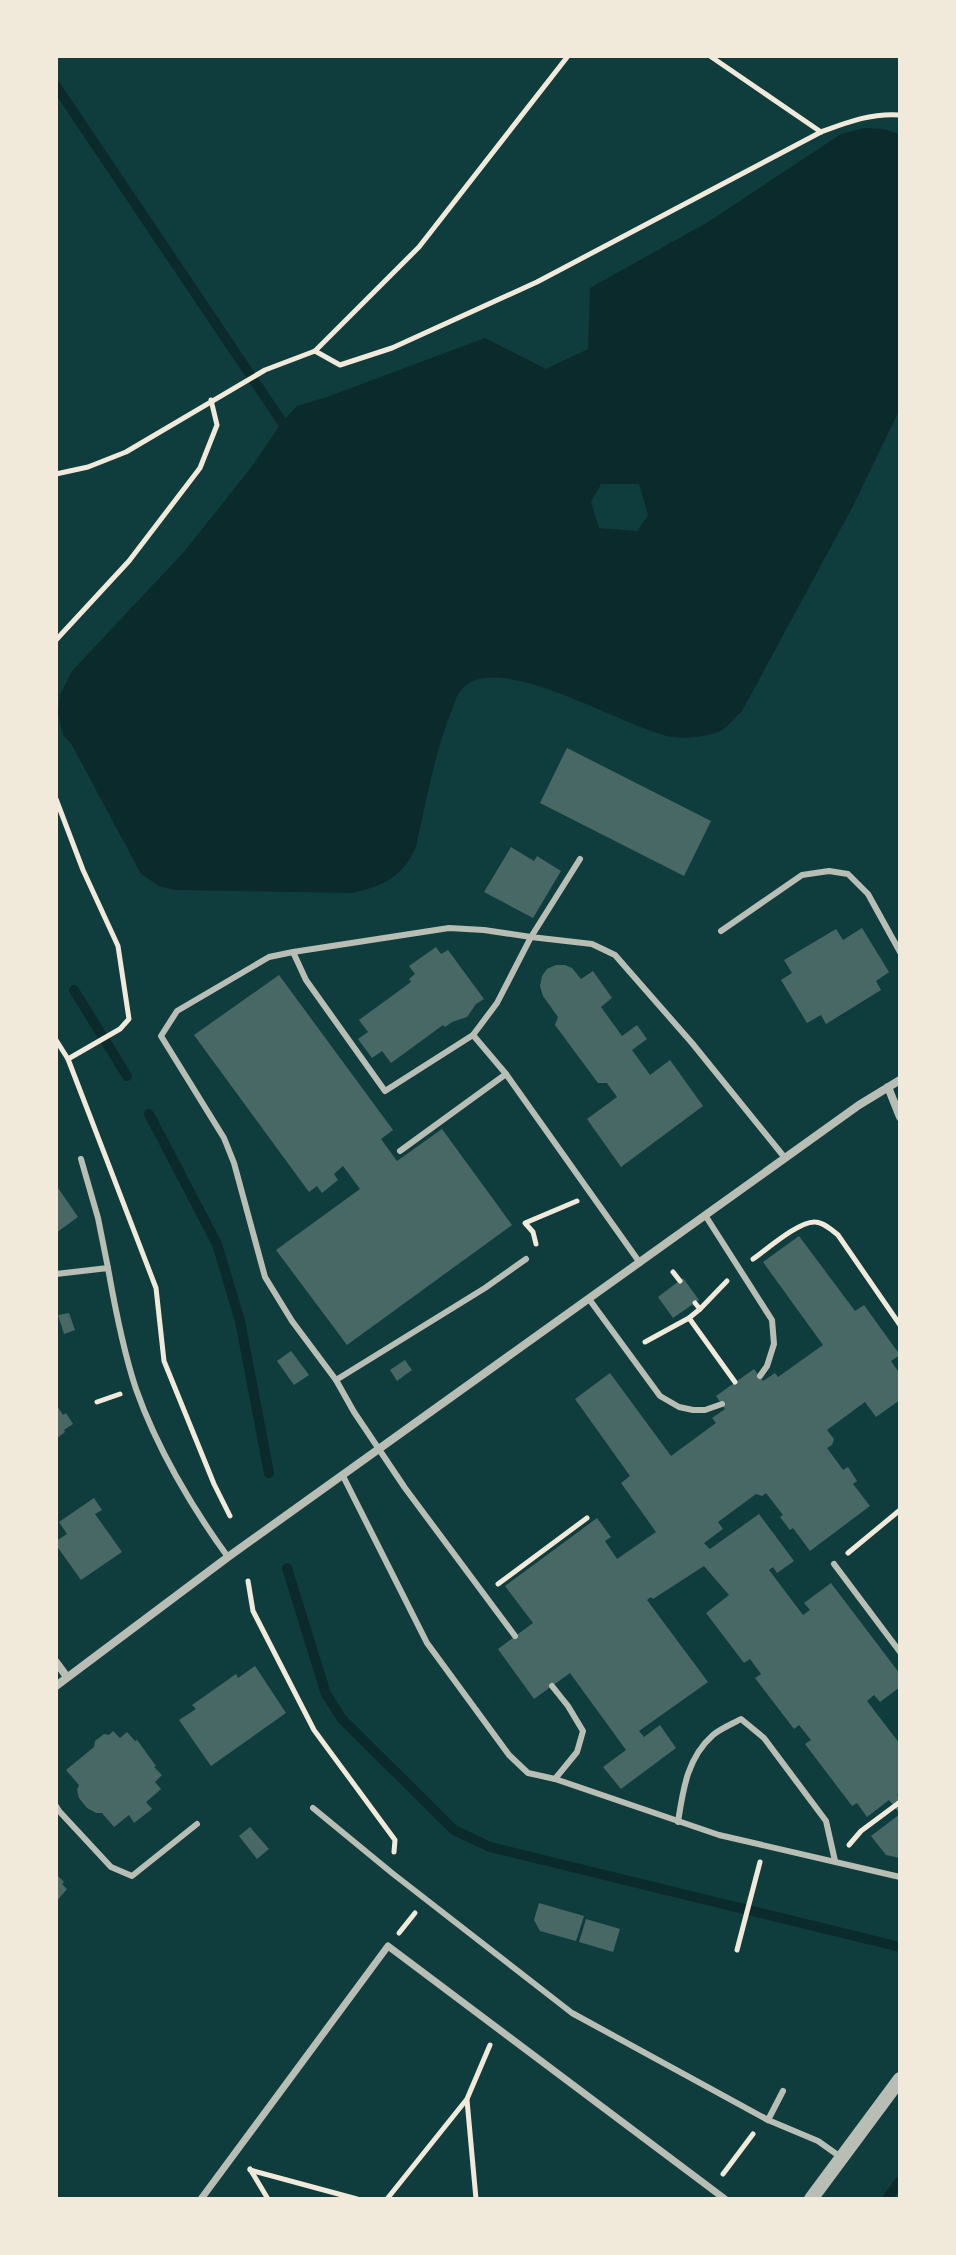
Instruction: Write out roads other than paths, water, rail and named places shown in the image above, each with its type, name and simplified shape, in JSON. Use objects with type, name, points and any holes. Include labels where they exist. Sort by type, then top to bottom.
[{"type":"street","points":[[56,1686],[228,1557],[859,1105],[900,1080]]},
{"type":"street","points":[[888,1087],[900,1117]]},
{"type":"street","points":[[56,1662],[67,1677]]},
{"type":"street","points":[[201,2199],[388,1946],[725,2199]]},
{"type":"street","points":[[811,2199],[900,2079]]},
{"type":"lane","points":[[293,952],[306,980],[385,1091],[473,1035],[497,1003],[531,937],[580,859]]},
{"type":"lane","points":[[721,931],[802,875],[829,871],[848,874],[868,894],[900,952]]},
{"type":"lane","points":[[515,1636],[405,1488],[265,1277],[234,1163],[224,1138],[161,1036],[177,1011],[269,957],[449,928],[592,944],[615,955],[692,1043],[785,1158]]},
{"type":"lane","points":[[473,1035],[506,1074],[640,1263]]},
{"type":"lane","points":[[400,1151],[506,1074]]},
{"type":"lane","points":[[81,1159],[98,1218],[117,1316],[136,1389],[165,1454],[228,1557]]},
{"type":"lane","points":[[705,1215],[772,1320],[774,1344],[767,1366],[760,1376]]},
{"type":"lane","points":[[336,1380],[485,1288],[526,1259]]},
{"type":"lane","points":[[56,1274],[108,1268]]},
{"type":"lane","points":[[589,1299],[653,1388],[668,1402],[693,1410],[705,1410],[722,1404]]},
{"type":"lane","points":[[343,1476],[427,1643],[509,1755],[528,1773],[555,1779],[719,1835],[900,1877]]},
{"type":"lane","points":[[834,1564],[900,1652]]},
{"type":"lane","points":[[552,1686],[583,1731],[577,1752],[555,1779]]},
{"type":"lane","points":[[678,1822],[690,1764],[713,1735],[741,1719],[764,1738],[826,1821],[835,1861]]},
{"type":"lane","points":[[56,1806],[111,1867],[132,1876],[197,1824]]},
{"type":"lane","points":[[313,1808],[572,2013],[768,2120],[818,2141],[842,2158]]},
{"type":"lane","points":[[768,2120],[783,2091]]},
{"type":"water","points":[[864,128],[900,134],[900,409],[852,508],[742,711],[715,733],[672,737],[531,684],[502,678],[478,679],[461,690],[456,698],[435,762],[416,847],[411,858],[390,879],[352,893],[175,890],[159,886],[141,874],[72,745],[63,735],[58,714],[60,695],[72,671],[183,553],[297,406],[485,338],[546,369],[588,349],[590,288],[708,222],[841,134]],"holes":[[[601,484],[639,484],[648,515],[637,531],[599,528],[591,502]]]},
{"type":"waterway","points":[[56,86],[282,422]]},
{"type":"waterway","points":[[74,990],[127,1076]]},
{"type":"waterway","points":[[149,1114],[217,1244],[240,1321],[269,1473]]},
{"type":"waterway","points":[[287,1568],[326,1694],[342,1719],[454,1830],[490,1847],[900,1947]]},
{"type":"waterway","points":[[887,2199],[900,2181]]}]
